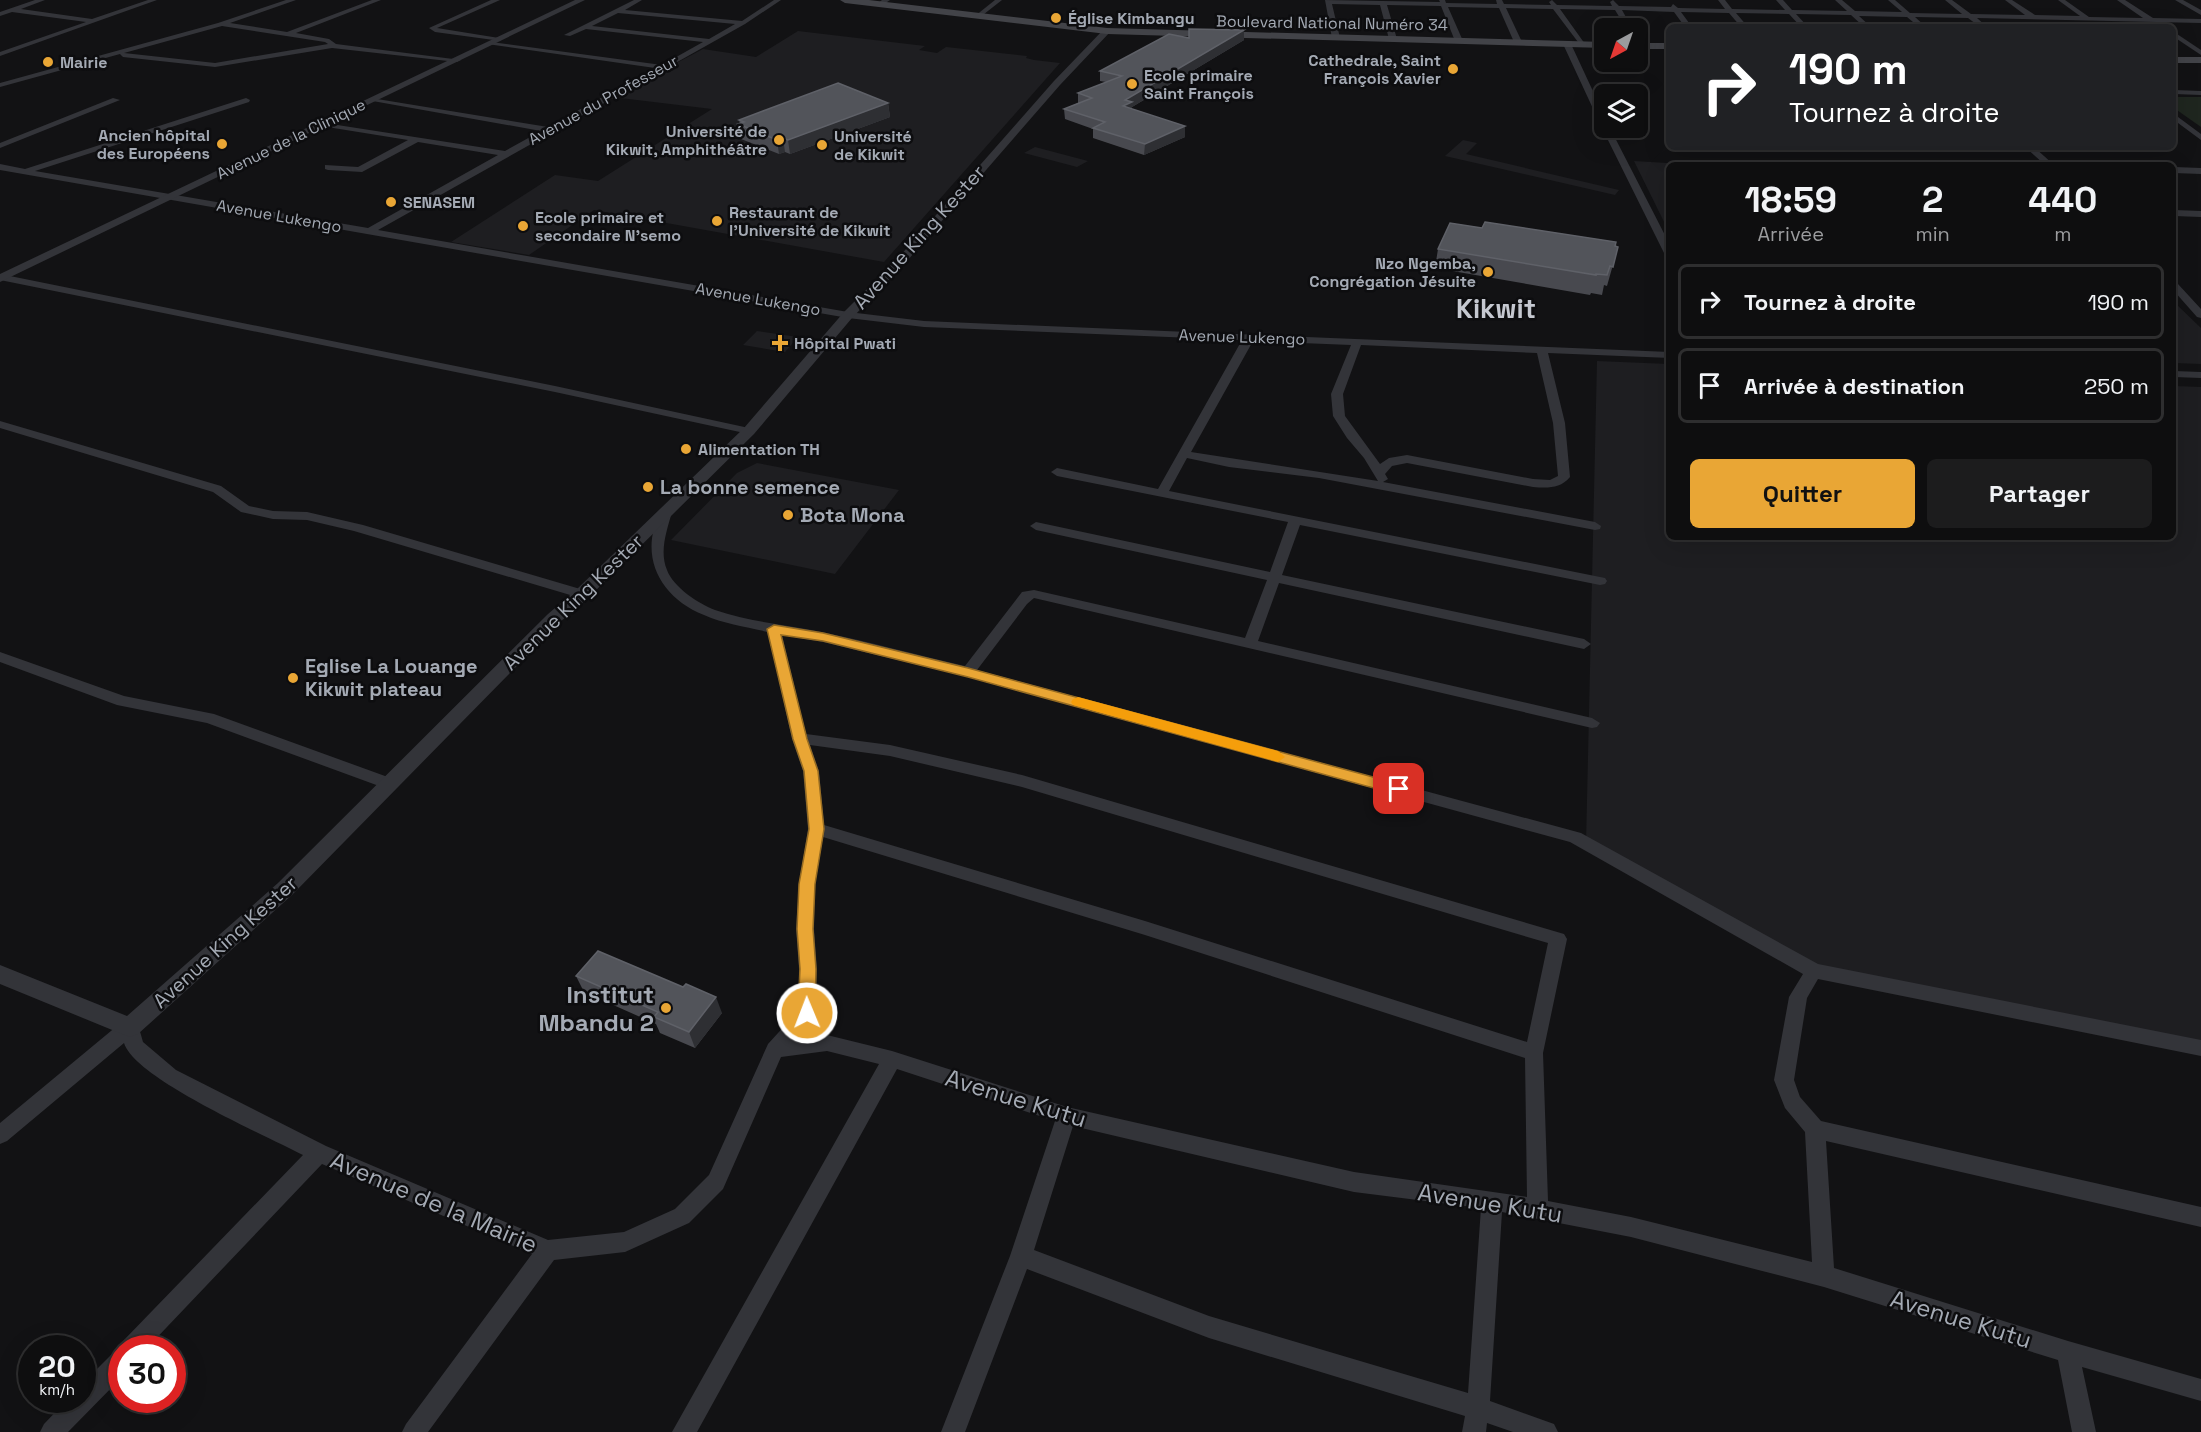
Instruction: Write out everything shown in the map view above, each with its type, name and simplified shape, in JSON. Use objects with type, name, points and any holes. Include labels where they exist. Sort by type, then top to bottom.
[{"type":"main road","name":"Boulevard National Numéro 34","points":[[845,0],[883,2],[977,17],[1107,31],[1594,45]]},
{"type":"main road","points":[[1648,45],[1666,46]]},
{"type":"main road","points":[[2176,60],[2201,60]]},
{"type":"street","points":[[0,14],[42,0]]},
{"type":"street","points":[[0,54],[154,0]]},
{"type":"street","points":[[0,85],[220,24],[293,0]]},
{"type":"street","points":[[290,33],[378,0]]},
{"type":"street","points":[[497,0],[432,28],[495,42],[661,67]]},
{"type":"street","name":"Avenue de la Clinique","points":[[1,277],[581,0]]},
{"type":"street","points":[[568,35],[639,0]]},
{"type":"street","name":"Avenue du Professeur","points":[[368,232],[709,40],[742,24],[778,0]]},
{"type":"street","points":[[977,17],[999,0]]},
{"type":"street","points":[[1611,0],[1623,18]]},
{"type":"street","points":[[1668,0],[1687,24]]},
{"type":"street","points":[[1721,0],[1741,24]]},
{"type":"street","points":[[1779,0],[1802,24]]},
{"type":"street","points":[[1838,0],[1865,24]]},
{"type":"street","points":[[1891,0],[1920,24]]},
{"type":"street","points":[[1948,0],[1980,24]]},
{"type":"street","points":[[2008,0],[2042,24]]},
{"type":"street","points":[[2061,0],[2097,24]]},
{"type":"street","points":[[2120,0],[2158,24]]},
{"type":"street","points":[[2178,0],[2201,13]]},
{"type":"street","points":[[1336,38],[1328,1],[1553,3],[1617,8],[2201,21]]},
{"type":"street","points":[[1382,2],[1393,39]]},
{"type":"street","points":[[1443,2],[1459,41]]},
{"type":"street","points":[[1500,3],[1518,42]]},
{"type":"street","points":[[1553,3],[1581,44]]},
{"type":"street","points":[[12,10],[95,20]]},
{"type":"street","points":[[617,11],[742,24]]},
{"type":"street","points":[[220,24],[327,40],[334,46]]},
{"type":"street","points":[[586,27],[709,40]]},
{"type":"street","name":"Avenue King Kester","points":[[0,1135],[130,1027],[285,889],[554,618],[582,594],[749,431],[848,315],[903,259],[1057,82],[1107,31]]},
{"type":"street","points":[[2176,35],[2201,53]]},
{"type":"street","points":[[1567,44],[1594,101]]},
{"type":"street","points":[[115,54],[215,65],[334,46],[457,60]]},
{"type":"street","points":[[2176,92],[2201,93]]},
{"type":"street","points":[[0,146],[116,100]]},
{"type":"street","points":[[25,171],[246,100]]},
{"type":"street","points":[[371,100],[549,130]]},
{"type":"street","points":[[2176,118],[2201,138]]},
{"type":"street","points":[[321,124],[507,154]]},
{"type":"street","points":[[2176,132],[2193,132]]},
{"type":"street","points":[[1612,138],[1666,247]]},
{"type":"street","points":[[328,167],[359,170],[417,139]]},
{"type":"street","points":[[2032,150],[2046,162]]},
{"type":"street","name":"Avenue Lukengo","points":[[0,167],[848,315],[973,328],[1666,355]]},
{"type":"street","points":[[2176,170],[2201,171]]},
{"type":"street","points":[[2176,213],[2201,214]]},
{"type":"street","points":[[1,277],[555,389],[749,431]]},
{"type":"street","points":[[2176,288],[2201,315]]},
{"type":"street","points":[[1163,491],[1249,338]]},
{"type":"street","points":[[1357,342],[1337,394],[1339,416],[1351,436],[1370,456],[1387,486]]},
{"type":"street","points":[[1379,474],[1385,463],[1393,459],[1407,459],[1533,483],[1551,485],[1560,482],[1564,477],[1558,423],[1542,350]]},
{"type":"street","points":[[2176,374],[2201,375]]},
{"type":"street","points":[[0,424],[217,489],[245,509],[273,514],[307,516],[358,528],[582,594]]},
{"type":"street","points":[[1183,453],[1229,463],[1299,471],[1387,486],[1594,526]]},
{"type":"street","points":[[1057,472],[1163,491],[1600,581]]},
{"type":"street","points":[[666,512],[657,543],[660,570],[669,583],[690,603],[710,613],[968,672],[1575,837],[1814,971],[2201,1048]]},
{"type":"street","points":[[1250,644],[1296,519]]},
{"type":"street","points":[[1036,526],[1584,644]]},
{"type":"street","points":[[968,672],[1028,595],[1034,594],[1592,723]]},
{"type":"street","name":"Avenue de la Mairie","points":[[130,1027],[134,1046],[169,1076],[319,1153],[548,1250],[625,1242],[682,1216],[716,1182],[775,1050],[807,1013],[808,969],[805,929],[807,884],[816,829],[811,771],[800,739],[774,629]]},
{"type":"street","points":[[0,657],[122,701],[208,718],[390,784]]},
{"type":"street","points":[[800,739],[843,742],[936,758],[1558,939],[1534,1053],[1538,1209]]},
{"type":"street","points":[[816,829],[1167,934],[1534,1053]]},
{"type":"street","points":[[1814,971],[1798,998],[1784,1080],[1792,1102],[1815,1129],[2201,1217]]},
{"type":"street","points":[[0,974],[130,1027]]},
{"type":"street","name":"Avenue Kutu","points":[[775,1050],[827,1043],[892,1059],[1067,1116],[1354,1182],[1492,1200],[1631,1227],[1824,1276],[2068,1352],[2201,1390]]},
{"type":"street","points":[[684,1432],[892,1059]]},
{"type":"street","points":[[953,1432],[1021,1256],[1067,1116]]},
{"type":"street","points":[[1815,1129],[1824,1276]]},
{"type":"street","points":[[144,1335],[319,1153]]},
{"type":"street","points":[[1474,1432],[1478,1408],[1492,1200]]},
{"type":"street","points":[[414,1432],[548,1250]]},
{"type":"street","points":[[1021,1256],[1209,1327],[1478,1408],[1546,1432]]},
{"type":"street","points":[[2068,1352],[2084,1432]]},
{"type":"street","points":[[52,1432],[108,1374]]},
{"type":"shaded area","name":"Université de Kikwit","points":[[798,31],[925,46],[919,50],[937,53],[946,47],[1027,56],[1026,58],[1034,60],[1060,63],[884,262],[594,210],[529,255],[451,242],[555,175],[598,181],[712,109],[612,97],[703,49],[756,57]]},
{"type":"shaded area","points":[[2176,97],[2201,97],[2201,127],[2176,109]]},
{"type":"shaded area","points":[[1463,140],[1477,143],[1466,154],[1619,190],[1615,195],[1445,156]]},
{"type":"shaded area","points":[[1035,147],[1088,161],[1077,167],[1024,153]]},
{"type":"shaded area","points":[[1634,161],[1666,163],[1666,226]]},
{"type":"shaded area","points":[[2176,304],[2201,328],[2201,364],[2176,363]]},
{"type":"shaded area","points":[[757,331],[798,337],[785,352],[743,345]]},
{"type":"shaded area","points":[[1597,361],[1666,364],[1666,540],[2176,540],[2176,386],[2201,387],[2201,1048],[1809,964],[1586,844]]},
{"type":"shaded area","name":"Bota Mona","points":[[757,463],[899,490],[835,574],[671,540],[737,473]]},
{"type":"building","points":[[1189,29],[1244,30],[1125,100],[1132,102],[1123,106],[1185,126],[1145,144],[1093,128],[1105,122],[1064,109],[1092,98],[1078,93],[1122,76],[1100,71],[1169,34],[1189,38]]},
{"type":"building","points":[[838,83],[888,103],[788,140],[783,138],[777,140],[738,124],[744,122],[739,120]]},
{"type":"building","points":[[1485,222],[1616,242],[1615,246],[1618,247],[1613,267],[1610,266],[1607,275],[1596,275],[1438,249],[1450,223],[1482,228]]},
{"type":"building","points":[[598,951],[683,987],[686,984],[716,997],[689,1032],[654,1017],[658,1012],[576,976]]},
{"type":"slow traffic","points":[[1078,702],[1278,757]]},
{"type":"place","name":"Église Kimbangu","points":[[1056,18]]},
{"type":"place","name":"Mairie","points":[[48,62]]},
{"type":"place","name":"Cathedrale, Saint François Xavier","points":[[1453,69]]},
{"type":"place","name":"Ecole primaire Saint François","points":[[1132,84]]},
{"type":"place","name":"Université de Kikwit, Amphithéâtre","points":[[779,140]]},
{"type":"place","name":"Ancien hôpital des Européens","points":[[222,144]]},
{"type":"place","name":"Université de Kikwit","points":[[822,145]]},
{"type":"place","name":"SENASEM","points":[[391,202]]},
{"type":"place","name":"Restaurant de l'Université de Kikwit","points":[[717,221]]},
{"type":"place","name":"Ecole primaire et secondaire N'semo","points":[[523,226]]},
{"type":"place","name":"Nzo Ngemba, Congrégation Jésuite","points":[[1488,272]]},
{"type":"place","name":"Hôpital Pwati","points":[[780,343]]},
{"type":"place","name":"Alimentation TH","points":[[686,449]]},
{"type":"place","name":"La bonne semence","points":[[648,487]]},
{"type":"place","name":"Bota Mona","points":[[788,515]]},
{"type":"place","name":"Eglise La Louange Kikwit plateau","points":[[293,678]]},
{"type":"place","name":"Institut Mbandu 2","points":[[666,1008]]},
{"type":"district","name":"Kikwit","points":[[1496,308]]},
{"type":"route","points":[[807,1013],[808,969],[805,929],[807,884],[816,829],[811,771],[800,739],[774,629],[823,637],[968,672],[1399,789]]}]
